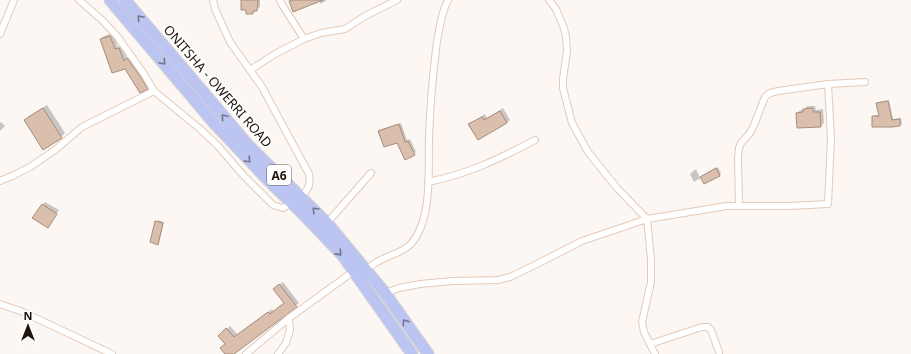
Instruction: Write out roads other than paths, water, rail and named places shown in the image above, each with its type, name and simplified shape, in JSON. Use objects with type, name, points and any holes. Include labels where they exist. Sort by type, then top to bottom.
[{"type":"highway","name":"ONITSHA - OWERRI ROAD","points":[[110,0],[214,123],[267,179],[302,212],[343,256],[412,354]]},
{"type":"highway","name":"ONITSHA - OWERRI ROAD","points":[[126,0],[249,146],[328,223],[385,294],[428,354]]},
{"type":"street","points":[[0,34],[14,0]]},
{"type":"street","points":[[79,0],[102,20],[117,36],[154,91],[217,145],[244,176],[273,205],[283,208],[291,203]]},
{"type":"street","points":[[213,0],[215,9],[230,42],[262,87],[309,174],[309,186],[302,197]]},
{"type":"street","points":[[280,0],[281,4],[304,39]]},
{"type":"street","points":[[250,70],[275,54],[304,39],[321,33],[345,29],[365,16],[397,0]]},
{"type":"street","points":[[366,270],[378,261],[400,252],[410,245],[418,233],[423,220],[427,201],[430,108],[433,81],[440,22],[448,0]]},
{"type":"street","points":[[549,0],[556,9],[566,37],[567,51],[563,88],[572,123],[588,152],[616,188],[647,219],[652,259],[651,282],[642,322],[644,332],[655,354]]},
{"type":"street","points":[[739,206],[739,148],[754,125],[765,97],[770,93],[778,91],[828,84],[865,82]]},
{"type":"street","points":[[385,294],[399,288],[420,284],[453,281],[498,280],[510,277],[582,241],[647,219],[727,206],[790,206],[828,204],[831,138],[828,84]]},
{"type":"street","points":[[0,181],[30,167],[55,150],[82,127],[154,91]]},
{"type":"street","points":[[428,182],[469,171],[502,157],[534,140]]},
{"type":"street","points":[[328,223],[371,173]]},
{"type":"street","points":[[246,354],[289,318],[354,271]]},
{"type":"street","points":[[0,304],[23,312],[112,354]]},
{"type":"street","points":[[278,354],[286,343],[290,330],[289,318]]},
{"type":"street","points":[[650,344],[702,327],[708,327],[711,330],[719,352]]}]
